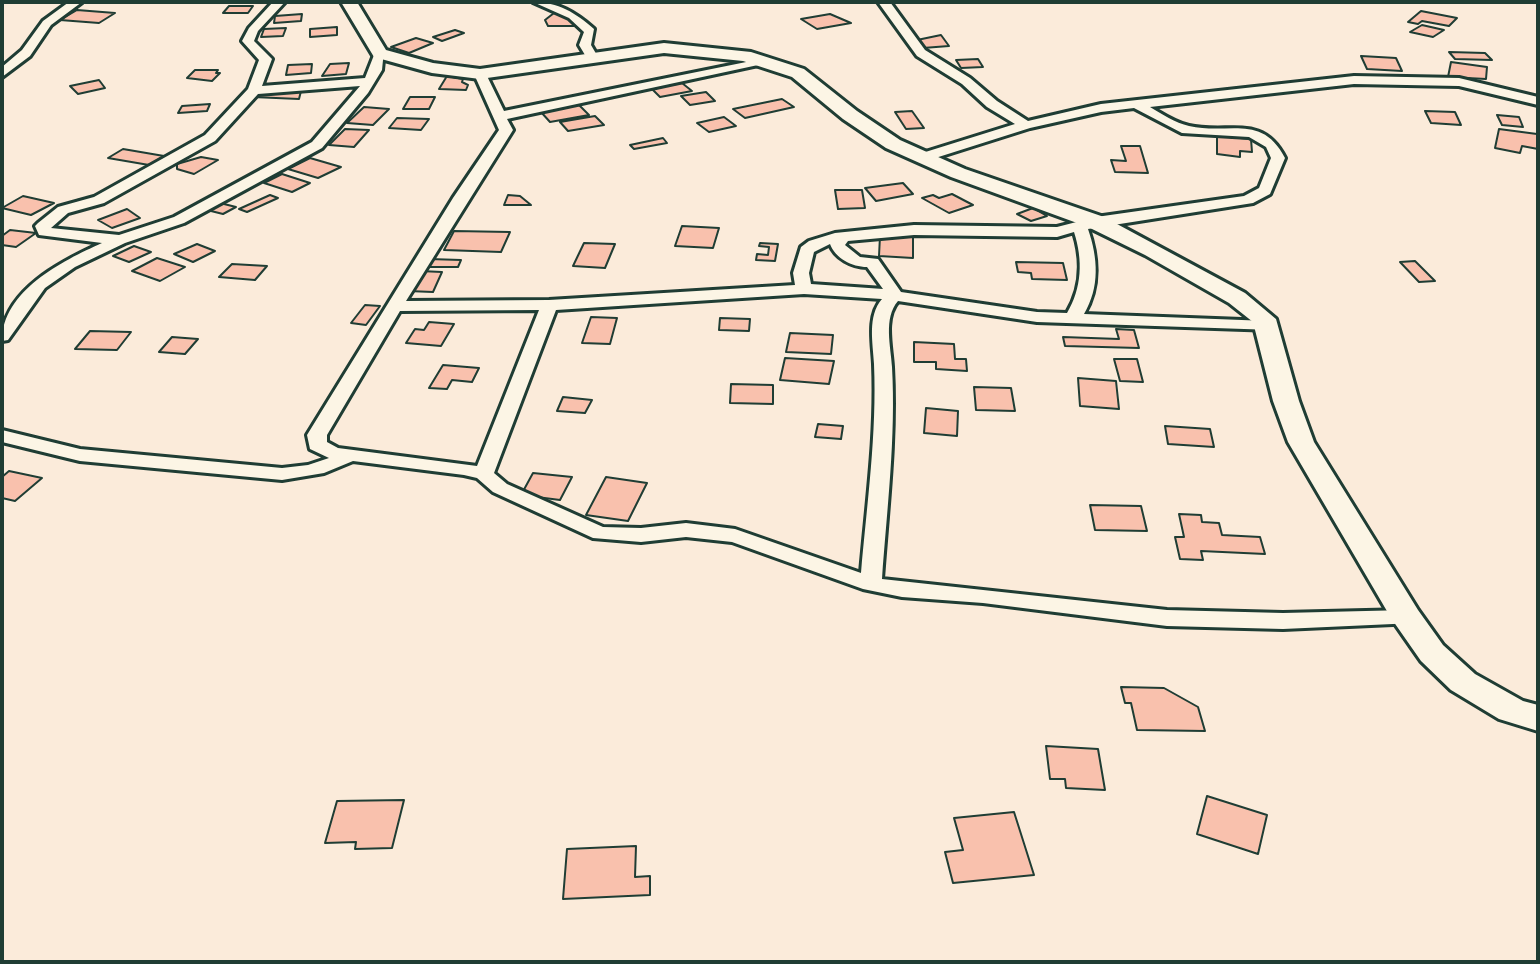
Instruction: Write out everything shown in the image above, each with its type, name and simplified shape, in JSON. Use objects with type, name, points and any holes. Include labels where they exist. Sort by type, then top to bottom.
[{"type":"street","points":[[2,73],[26,53],[47,23],[76,2]]},
{"type":"street","points":[[120,240],[44,232],[43,226],[63,210],[99,200],[210,138],[254,90],[266,59],[258,55],[248,41],[253,30],[279,2]]},
{"type":"street","points":[[349,2],[380,53],[432,68],[480,74],[664,48],[728,53],[766,62],[811,80],[868,128],[924,157],[1153,250],[1237,298],[1260,314],[1268,326],[1286,401],[1301,442],[1407,618],[1432,653],[1484,697],[1538,718]]},
{"type":"street","points":[[539,2],[583,22],[590,31],[585,45],[592,57]]},
{"type":"street","points":[[884,2],[921,53],[1026,125]]},
{"type":"street","points":[[2,336],[39,285],[69,264],[120,240],[179,220],[309,151],[347,114],[376,70],[380,53]]},
{"type":"street","points":[[501,116],[766,62]]},
{"type":"street","points":[[480,74],[506,130],[460,198],[317,435],[317,445],[334,453],[484,474],[500,488],[600,533],[641,535],[686,530],[735,536],[871,584],[1167,618],[1283,621],[1407,618]]},
{"type":"street","points":[[924,157],[1026,125],[1101,108],[1354,80],[1404,79],[1479,86],[1538,101]]},
{"type":"street","points":[[254,90],[367,82]]},
{"type":"street","points":[[804,289],[801,273],[807,250],[835,238],[877,232],[1057,232],[1257,197],[1265,191],[1278,158],[1269,141],[1262,136],[1242,131],[1185,130],[1136,104]]},
{"type":"street","points":[[1072,319],[1084,303],[1089,286],[1085,242],[1088,225]]},
{"type":"street","points":[[877,232],[843,237],[837,246],[856,262],[872,262],[895,295]]},
{"type":"street","points":[[395,306],[549,305],[804,289],[895,295],[1072,319],[1268,326]]},
{"type":"street","points":[[871,584],[885,401],[881,314],[895,295]]},
{"type":"street","points":[[484,474],[549,305]]},
{"type":"street","points":[[2,436],[80,455],[282,474],[302,474],[323,469],[350,455]]},
{"type":"building","points":[[229,6],[253,6],[248,13],[223,13]]},
{"type":"building","points":[[77,10],[115,13],[99,23],[60,20]]},
{"type":"building","points":[[1421,11],[1457,18],[1449,26],[1408,22]]},
{"type":"building","points":[[554,13],[569,18],[577,26],[548,26],[545,20]]},
{"type":"building","points":[[302,14],[301,21],[274,23],[275,16]]},
{"type":"building","points":[[830,14],[851,23],[817,29],[801,19]]},
{"type":"building","points":[[1422,25],[1444,30],[1433,37],[1410,32]]},
{"type":"building","points":[[337,27],[337,35],[310,37],[310,29]]},
{"type":"building","points":[[286,28],[283,36],[261,37],[264,29]]},
{"type":"building","points":[[455,30],[464,33],[442,41],[433,37]]},
{"type":"building","points":[[941,35],[949,46],[923,48],[917,40]]},
{"type":"building","points":[[416,38],[433,43],[409,53],[391,47]]},
{"type":"building","points":[[1449,52],[1485,53],[1492,60],[1455,59]]},
{"type":"building","points":[[1361,56],[1396,58],[1402,71],[1367,69]]},
{"type":"building","points":[[978,59],[983,67],[961,68],[956,60]]},
{"type":"building","points":[[1451,62],[1487,67],[1486,79],[1448,77]]},
{"type":"building","points":[[349,63],[346,74],[322,76],[330,64]]},
{"type":"building","points":[[312,64],[311,73],[286,75],[288,65]]},
{"type":"building","points":[[195,70],[218,70],[216,73],[220,73],[212,81],[187,78]]},
{"type":"building","points":[[447,76],[463,79],[462,82],[468,85],[466,90],[439,89]]},
{"type":"building","points":[[99,80],[105,88],[78,94],[70,86]]},
{"type":"building","points":[[682,83],[692,91],[660,97],[651,88]]},
{"type":"building","points":[[302,87],[299,99],[253,97],[258,90]]},
{"type":"building","points":[[706,92],[715,101],[690,105],[681,96]]},
{"type":"building","points":[[410,97],[435,97],[429,109],[403,109]]},
{"type":"building","points":[[782,99],[794,107],[745,118],[733,109]]},
{"type":"building","points":[[210,104],[207,111],[178,113],[182,106]]},
{"type":"building","points":[[579,105],[589,115],[550,122],[541,112]]},
{"type":"building","points":[[364,107],[389,109],[373,125],[347,123]]},
{"type":"building","points":[[912,111],[924,128],[906,129],[895,112]]},
{"type":"building","points":[[1425,111],[1455,112],[1461,125],[1431,123]]},
{"type":"building","points":[[1497,115],[1519,117],[1523,127],[1502,125]]},
{"type":"building","points":[[595,116],[604,125],[568,131],[560,122]]},
{"type":"building","points":[[724,117],[736,126],[709,132],[697,123]]},
{"type":"building","points":[[397,118],[429,119],[421,130],[389,128]]},
{"type":"building","points":[[345,129],[369,130],[354,147],[329,145]]},
{"type":"building","points":[[1499,129],[1537,134],[1538,149],[1522,146],[1520,153],[1495,148]]},
{"type":"building","points":[[1217,136],[1251,139],[1252,152],[1240,151],[1240,157],[1217,154]]},
{"type":"building","points":[[663,138],[667,143],[634,149],[630,145]]},
{"type":"building","points":[[1121,146],[1140,146],[1148,173],[1115,172],[1111,160],[1126,161]]},
{"type":"building","points":[[123,149],[164,156],[149,165],[108,158]]},
{"type":"building","points":[[201,157],[218,160],[194,174],[177,169],[177,164]]},
{"type":"building","points":[[310,158],[341,167],[318,178],[288,169]]},
{"type":"building","points":[[282,174],[310,183],[292,192],[264,183]]},
{"type":"building","points":[[903,183],[913,194],[876,201],[865,188]]},
{"type":"building","points":[[835,190],[862,190],[865,208],[838,209]]},
{"type":"building","points":[[952,194],[973,205],[949,213],[922,198],[933,195],[939,198]]},
{"type":"building","points":[[270,195],[278,198],[247,212],[239,209]]},
{"type":"building","points":[[508,195],[520,196],[531,205],[504,205]]},
{"type":"building","points":[[23,196],[54,203],[31,215],[2,208]]},
{"type":"building","points":[[220,203],[236,207],[223,214],[207,210]]},
{"type":"building","points":[[1033,208],[1047,216],[1031,221],[1017,214]]},
{"type":"building","points":[[127,209],[140,218],[112,228],[98,220]]},
{"type":"building","points":[[682,226],[719,228],[713,248],[675,246]]},
{"type":"building","points":[[10,230],[36,233],[16,247],[2,245],[2,236]]},
{"type":"building","points":[[454,231],[510,232],[501,252],[444,250]]},
{"type":"building","points":[[880,236],[913,237],[913,258],[879,256]]},
{"type":"building","points":[[584,243],[615,244],[605,268],[573,266]]},
{"type":"building","points":[[760,243],[778,244],[775,261],[756,260],[757,254],[768,255],[769,247],[759,246]]},
{"type":"building","points":[[197,244],[215,251],[193,262],[174,254]]},
{"type":"building","points":[[134,246],[151,252],[129,262],[113,256]]},
{"type":"building","points":[[157,258],[185,267],[160,281],[132,271]]},
{"type":"building","points":[[429,259],[461,260],[458,267],[425,267]]},
{"type":"building","points":[[1415,261],[1435,281],[1419,282],[1400,262]]},
{"type":"building","points":[[1016,262],[1063,263],[1067,280],[1032,279],[1031,273],[1018,272]]},
{"type":"building","points":[[232,264],[267,266],[255,280],[219,277]]},
{"type":"building","points":[[420,271],[442,272],[433,292],[408,291]]},
{"type":"building","points":[[365,305],[380,306],[366,325],[351,323]]},
{"type":"building","points":[[591,317],[617,318],[610,344],[582,343]]},
{"type":"building","points":[[720,318],[750,319],[749,331],[719,330]]},
{"type":"building","points":[[429,322],[454,324],[441,346],[406,343],[415,329],[424,330]]},
{"type":"building","points":[[1116,329],[1134,330],[1139,348],[1065,346],[1063,337],[1119,339]]},
{"type":"building","points":[[90,331],[131,332],[117,350],[75,349]]},
{"type":"building","points":[[790,333],[833,335],[831,354],[786,352]]},
{"type":"building","points":[[172,337],[198,339],[185,354],[159,352]]},
{"type":"building","points":[[914,342],[954,344],[955,359],[966,359],[967,371],[936,369],[936,362],[914,362]]},
{"type":"building","points":[[785,358],[834,361],[829,384],[780,380]]},
{"type":"building","points":[[1114,359],[1137,359],[1143,382],[1120,381]]},
{"type":"building","points":[[443,365],[479,368],[472,382],[452,380],[447,389],[429,388]]},
{"type":"building","points":[[1078,378],[1116,381],[1119,409],[1080,406]]},
{"type":"building","points":[[731,384],[773,385],[773,404],[730,403]]},
{"type":"building","points":[[974,387],[1011,388],[1015,411],[976,410]]},
{"type":"building","points":[[563,397],[592,400],[585,413],[557,411]]},
{"type":"building","points":[[926,408],[958,411],[957,436],[924,433]]},
{"type":"building","points":[[818,424],[843,426],[841,439],[815,437]]},
{"type":"building","points":[[1165,426],[1210,429],[1214,447],[1168,444]]},
{"type":"building","points":[[9,471],[42,478],[15,501],[2,498],[2,477]]},
{"type":"building","points":[[533,473],[572,477],[560,500],[521,495]]},
{"type":"building","points":[[606,477],[647,483],[628,521],[586,515]]},
{"type":"building","points":[[1090,505],[1141,506],[1147,531],[1095,530]]},
{"type":"building","points":[[1179,514],[1201,515],[1202,522],[1219,523],[1222,535],[1260,537],[1265,554],[1201,551],[1203,560],[1180,559],[1175,537],[1184,537]]},
{"type":"building","points":[[1121,687],[1164,688],[1198,707],[1205,731],[1137,730],[1131,703],[1125,703]]},
{"type":"building","points":[[1046,746],[1098,749],[1105,790],[1066,788],[1065,779],[1050,779]]},
{"type":"building","points":[[1207,796],[1267,815],[1258,854],[1197,834]]},
{"type":"building","points":[[404,800],[392,848],[355,849],[356,842],[325,843],[337,801]]},
{"type":"building","points":[[1014,812],[1034,875],[953,883],[945,852],[963,850],[954,818]]},
{"type":"building","points":[[636,846],[635,877],[650,876],[650,895],[563,899],[567,849]]}]
